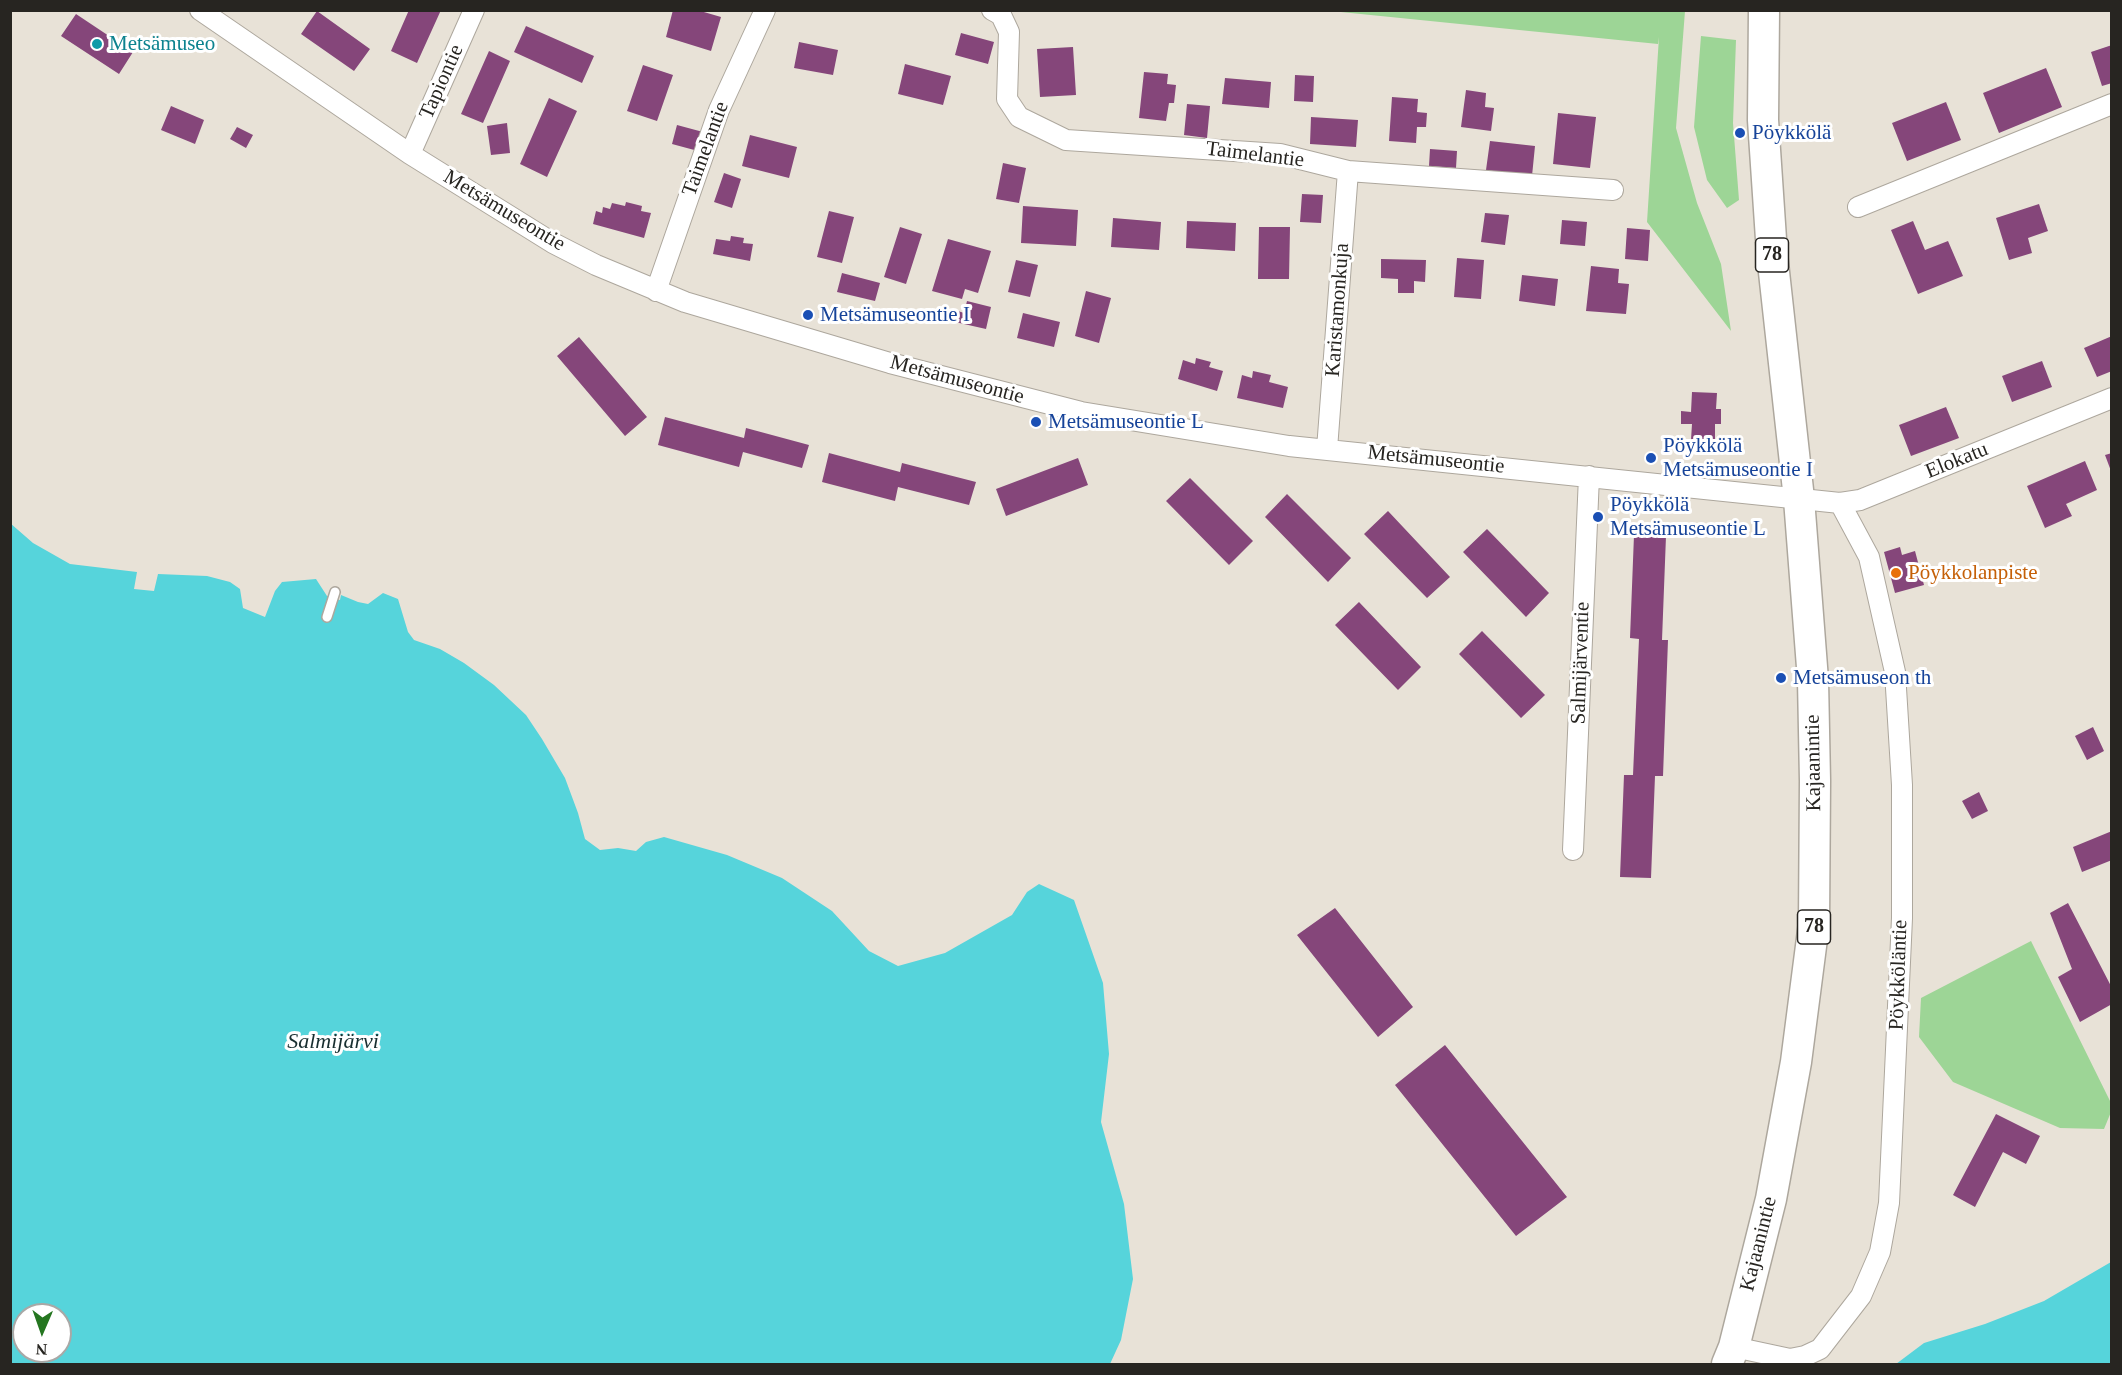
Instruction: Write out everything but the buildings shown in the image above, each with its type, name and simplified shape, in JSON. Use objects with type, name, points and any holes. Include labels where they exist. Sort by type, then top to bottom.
[{"type":"main road","name":"Kajaanintie","points":[[1731,1356],[1771,1199],[1796,1062],[1814,923],[1813,680],[1799,499],[1772,254],[1763,120],[1764,10]]},
{"type":"street","name":"Metsämuseontie","points":[[200,10],[410,154],[553,243],[656,291],[696,306],[890,363],[1081,412],[1289,446],[1799,499]]},
{"type":"street","name":"Tapiontie","points":[[410,154],[474,10]]},
{"type":"street","name":"Taimelantie","points":[[656,291],[718,110],[765,10]]},
{"type":"street","name":"Taimelantie","points":[[992,10],[1001,15],[1009,32],[1007,99],[1019,117],[1066,140],[1280,154],[1348,171],[1613,190]]},
{"type":"street","points":[[1858,207],[2112,104]]},
{"type":"street","name":"Karistamonkuja","points":[[1327,449],[1348,171]]},
{"type":"street","name":"Elokatu","points":[[1799,499],[1840,503],[1860,501],[2112,398]]},
{"type":"street","name":"Salmijärventie","points":[[1573,850],[1589,477]]},
{"type":"street","name":"Pöykköläntie","points":[[1731,1356],[1790,1359],[1805,1356],[1820,1349],[1861,1296],[1880,1252],[1889,1203],[1902,918],[1902,785],[1895,672],[1869,557],[1840,503]]},
{"type":"lane","points":[[327,617],[335,591]]},
{"type":"green space","points":[[1331,11],[1685,11],[1676,128],[1697,203],[1721,264],[1731,331],[1647,222],[1659,37],[1658,44]]},
{"type":"green space","points":[[1701,36],[1736,40],[1733,123],[1739,200],[1727,208],[1707,180],[1694,127]]},
{"type":"green space","points":[[2031,941],[2111,1103],[2111,1112],[2104,1129],[2060,1128],[1953,1082],[1919,1037],[1921,998]]},
{"type":"water","name":"Salmijärvi","points":[[10,523],[33,543],[70,564],[137,572],[134,589],[154,591],[158,574],[207,576],[230,582],[240,589],[243,608],[265,617],[275,591],[282,582],[316,579],[327,596],[340,600],[341,595],[368,604],[383,593],[398,599],[408,632],[414,640],[440,649],[464,663],[494,685],[526,715],[565,778],[585,839],[600,850],[618,848],[636,851],[646,842],[664,837],[727,855],[782,878],[832,911],[869,951],[898,966],[945,953],[1012,915],[1027,892],[1039,884],[1074,900],[1103,983],[1109,1054],[1101,1122],[1124,1204],[1133,1279],[1121,1340],[1110,1364],[11,1364]]},
{"type":"water","points":[[2111,1262],[2111,1364],[1896,1364],[1924,1343],[1985,1324],[2044,1301]]},
{"type":"place","name":"Metsämuseo","points":[[97,44]]},
{"type":"place","name":"Pöykkölä","points":[[1740,133]]},
{"type":"place","name":"Metsämuseontie I","points":[[808,315]]},
{"type":"place","name":"Metsämuseontie L","points":[[1036,422]]},
{"type":"place","name":"Pöykkölä Metsämuseontie I","points":[[1651,458]]},
{"type":"place","name":"Pöykkölä Metsämuseontie L","points":[[1598,517]]},
{"type":"place","name":"Pöykkolanpiste","points":[[1896,573]]},
{"type":"place","name":"Metsämuseon th","points":[[1781,678]]}]
